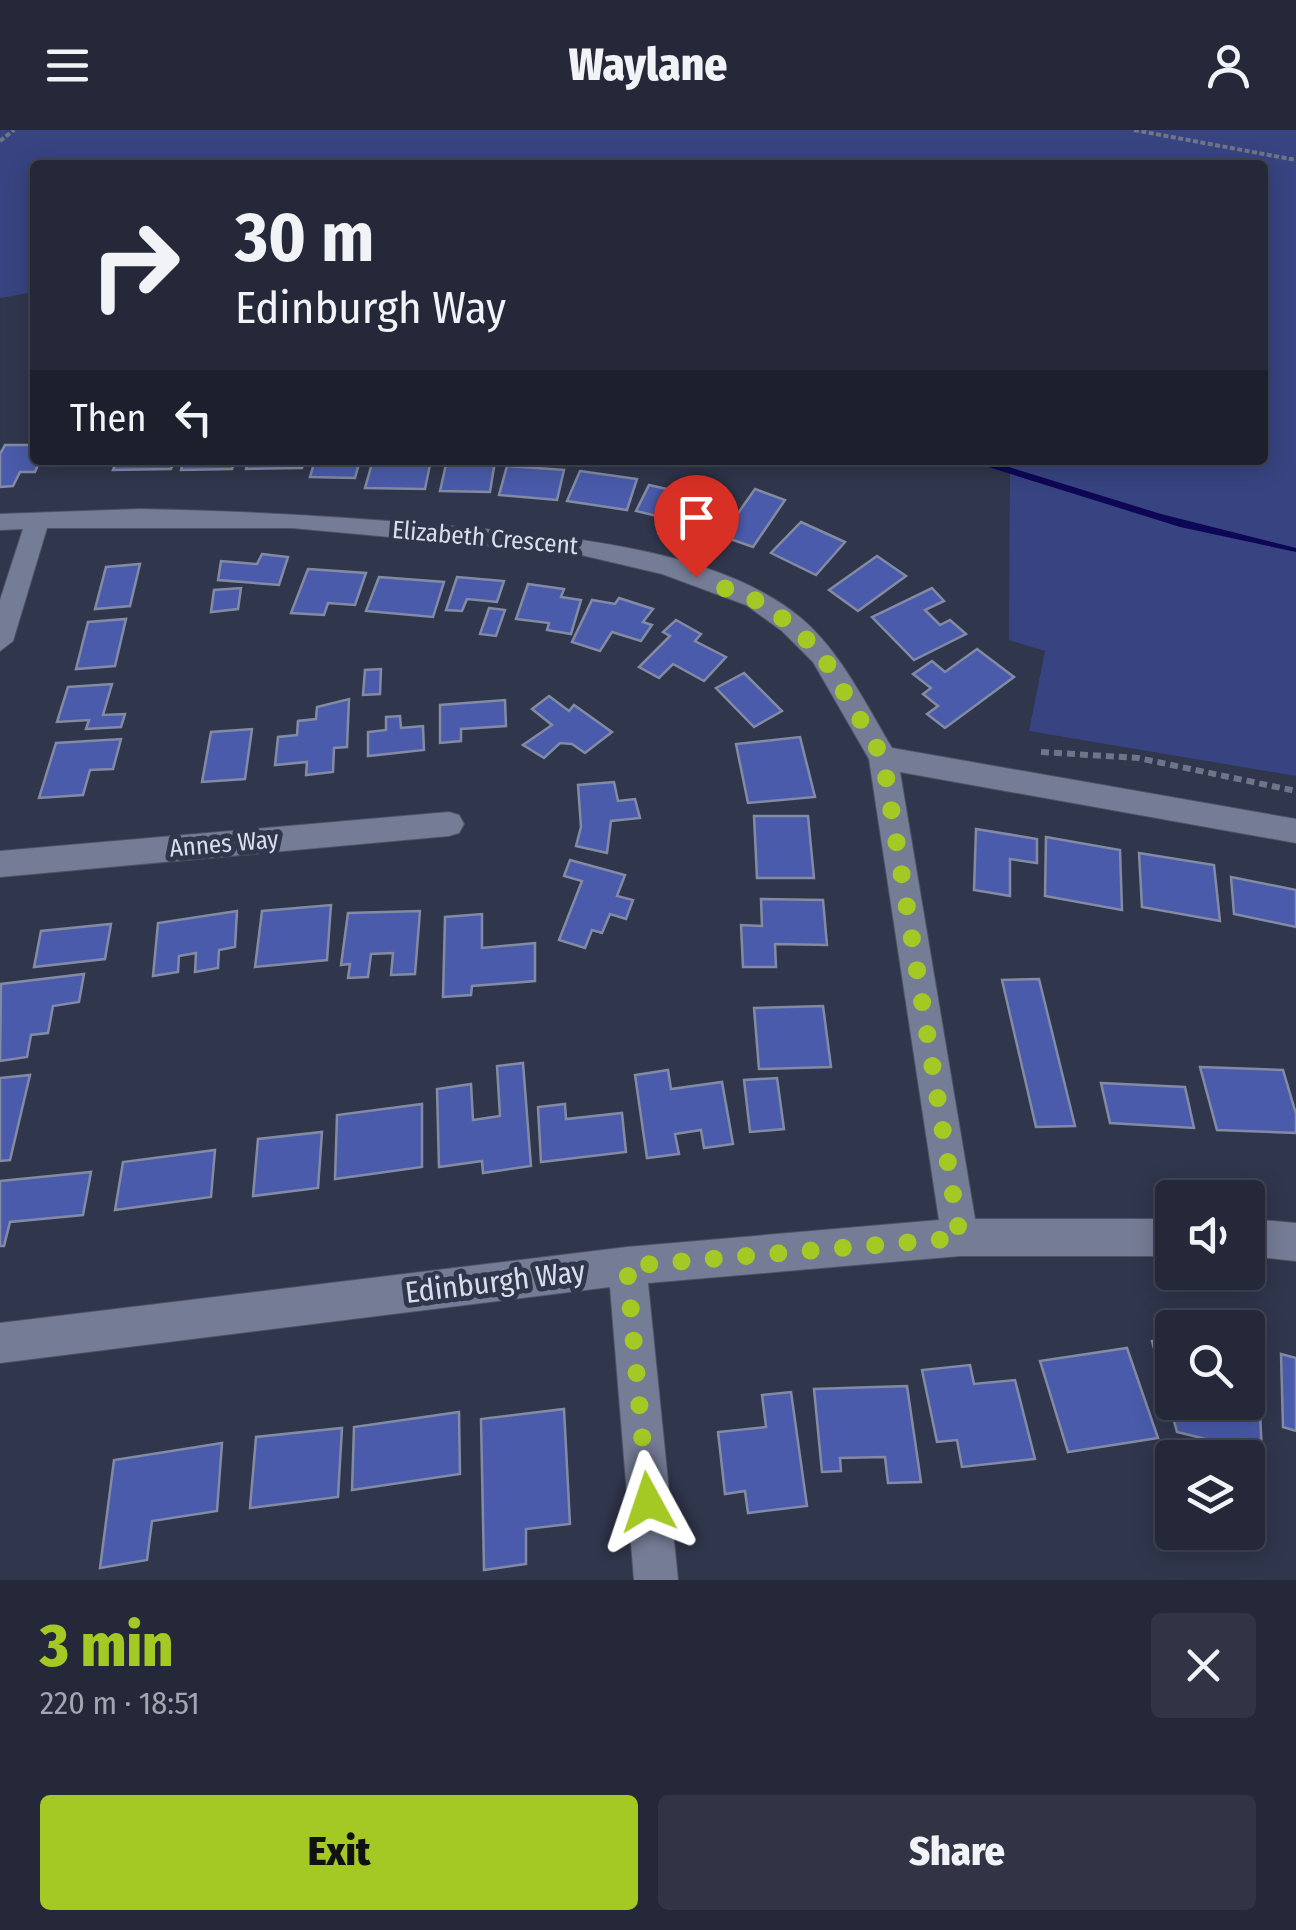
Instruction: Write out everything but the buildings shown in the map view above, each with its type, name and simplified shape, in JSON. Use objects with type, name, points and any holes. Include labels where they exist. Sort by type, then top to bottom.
[{"type":"street","points":[[0,642],[38,519]]},
{"type":"street","name":"Elizabeth Crescent","points":[[0,522],[292,520],[621,552],[755,600],[791,624],[822,655],[883,758],[960,1238]]},
{"type":"street","points":[[883,758],[1296,831]]},
{"type":"street","name":"Annes Way","points":[[0,864],[449,824]]},
{"type":"street","name":"Edinburgh Way","points":[[0,1343],[627,1266],[960,1238],[1155,1238]]},
{"type":"street","points":[[1265,1239],[1296,1242]]},
{"type":"street","points":[[627,1266],[656,1580]]},
{"type":"path","points":[[0,141],[14,130]]},
{"type":"path","points":[[1134,130],[1296,160]]},
{"type":"path","points":[[1009,780],[1010,761],[1043,752],[1076,752],[1152,758],[1186,771],[1296,791]]},
{"type":"shaded area","points":[[0,130],[1296,130],[1296,776],[1029,731],[1045,651],[1009,640],[1010,465],[1268,465],[1268,160],[30,160],[30,293],[0,298]]},
{"type":"shaded area","points":[[982,465],[1002,465],[1161,514],[1296,548],[1296,552],[1180,527]]},
{"type":"route","points":[[648,1502],[627,1266],[960,1238],[883,758],[822,655],[791,624],[755,600],[696,577]]}]
